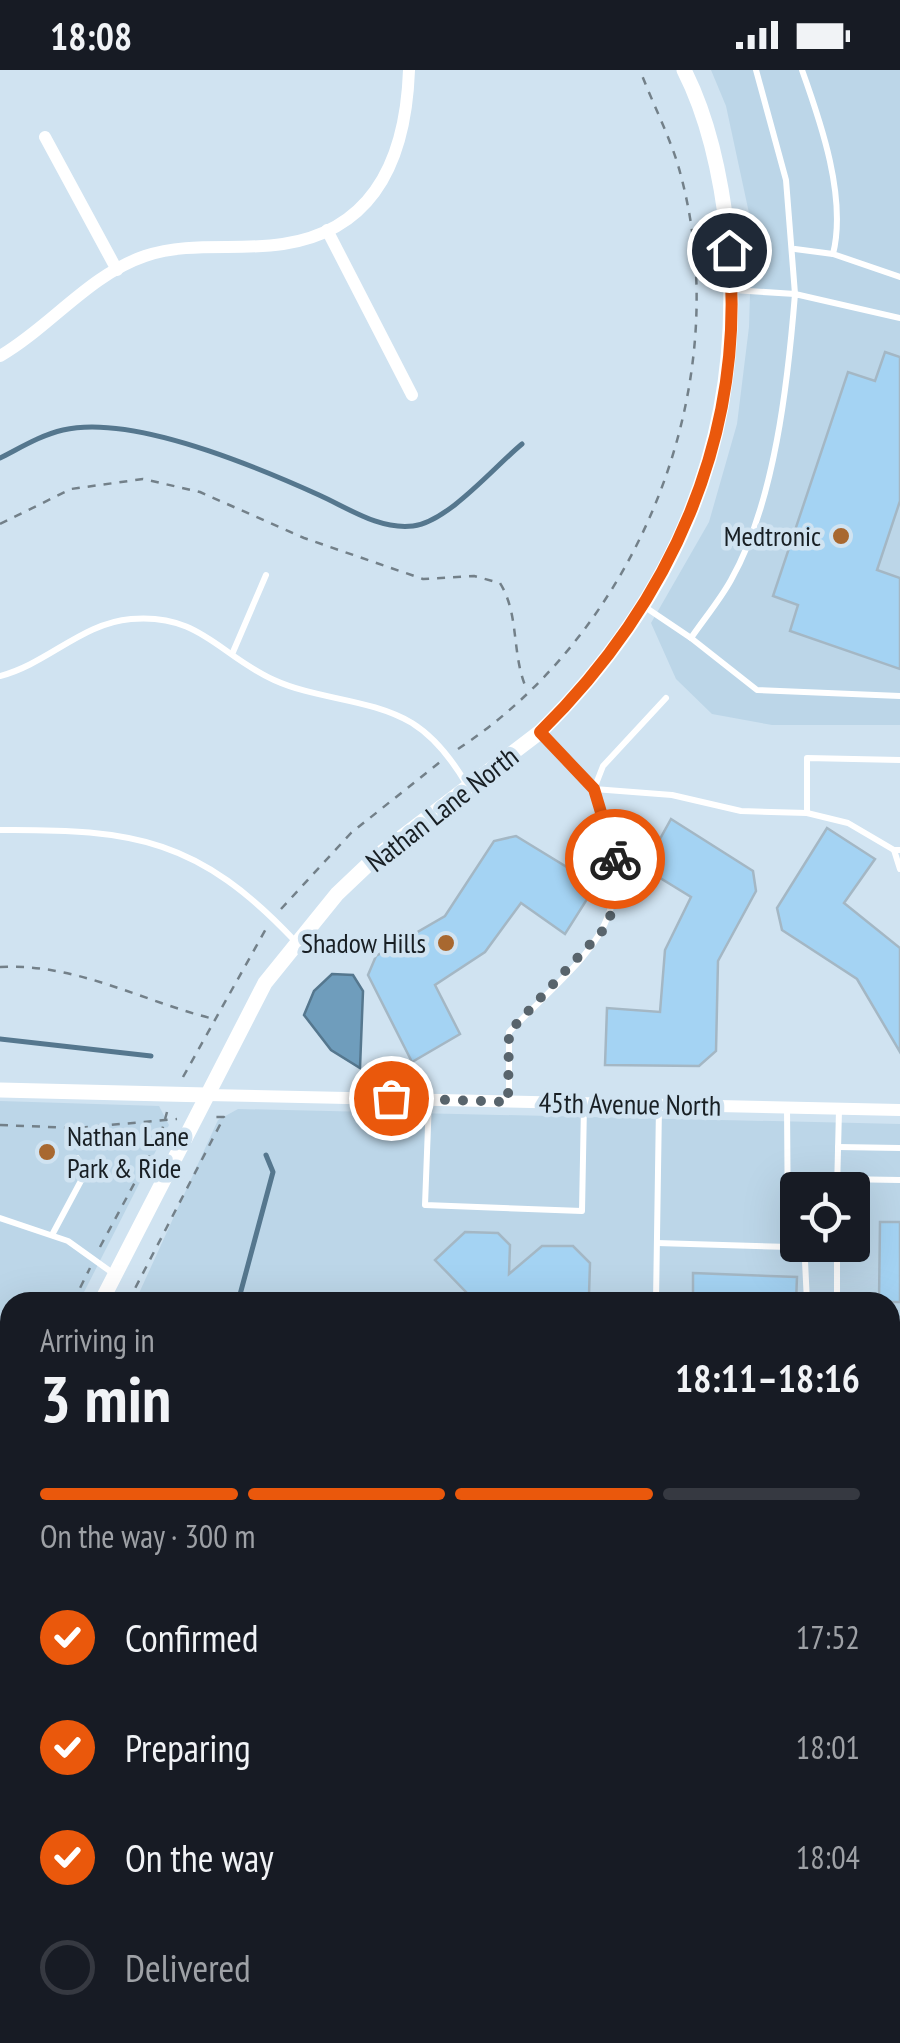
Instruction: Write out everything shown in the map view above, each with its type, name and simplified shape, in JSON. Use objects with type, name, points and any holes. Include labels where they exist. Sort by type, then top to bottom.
[{"type":"street","points":[[0,356],[117,270],[144,256],[178,248],[280,245],[327,230],[355,213],[378,190],[405,132],[409,70]]},
{"type":"street","name":"Nathan Lane North","points":[[107,1292],[266,983],[296,942],[377,856],[540,732],[588,682],[645,607],[690,520],[711,459],[724,400],[733,290],[725,211],[713,150],[684,70]]},
{"type":"street","points":[[45,137],[117,270]]},
{"type":"street","points":[[327,230],[412,395]]},
{"type":"street","name":"45th Avenue North","points":[[0,1090],[900,1110]]},
{"type":"lane","points":[[691,638],[732,579],[771,464],[785,402],[795,249],[775,128],[756,70]]},
{"type":"lane","points":[[802,70],[828,164],[838,236],[833,254]]},
{"type":"lane","points":[[795,249],[833,254],[900,277]]},
{"type":"lane","points":[[733,290],[795,294],[900,318]]},
{"type":"lane","points":[[233,652],[266,575]]},
{"type":"lane","points":[[645,607],[758,690],[900,696]]},
{"type":"lane","points":[[0,676],[24,670],[97,626],[128,619],[184,623],[272,679],[322,696],[370,705],[412,723],[448,756],[469,787]]},
{"type":"lane","points":[[594,789],[603,766],[666,698]]},
{"type":"lane","points":[[508,1102],[509,1032],[606,927],[617,898],[608,825],[594,789],[540,732]]},
{"type":"lane","points":[[807,812],[808,758],[900,760]]},
{"type":"lane","points":[[594,789],[672,795],[741,812],[807,812],[848,823],[897,850],[900,869]]},
{"type":"lane","points":[[0,830],[84,830],[160,844],[204,863],[296,942]]},
{"type":"lane","points":[[429,1099],[425,1205],[582,1210],[584,1104]]},
{"type":"lane","points":[[656,1292],[660,1105]]},
{"type":"lane","points":[[787,1107],[787,1172]]},
{"type":"lane","points":[[838,1172],[839,1108]]},
{"type":"lane","points":[[838,1146],[900,1148]]},
{"type":"lane","points":[[52,1235],[83,1178],[77,1158]]},
{"type":"lane","points":[[870,1180],[900,1180]]},
{"type":"lane","points":[[0,1218],[52,1235],[115,1274]]},
{"type":"lane","points":[[657,1243],[780,1246]]},
{"type":"lane","points":[[804,1262],[806,1292]]},
{"type":"lane","points":[[836,1292],[837,1262]]},
{"type":"path","points":[[78,1292],[160,1134],[175,1094],[272,918],[351,833],[448,756],[504,719],[582,634],[620,579],[646,530],[672,460],[691,375],[694,304],[681,176],[640,70]]},
{"type":"path","points":[[0,524],[71,489],[143,479],[200,492],[304,538],[423,579],[474,576],[500,583],[511,601],[516,666],[528,691]]},
{"type":"path","points":[[0,967],[106,980],[126,992],[214,1019]]},
{"type":"path","points":[[0,1125],[76,1128],[101,1122],[224,1118],[133,1292]]},
{"type":"shaded area","points":[[711,70],[900,70],[900,725],[772,725],[712,714],[676,679],[651,623],[709,522],[737,424],[749,327],[752,227],[726,106]]},
{"type":"shaded area","points":[[0,1101],[159,1106],[169,1125],[84,1292],[0,1292]]},
{"type":"shaded area","points":[[238,1109],[900,1124],[900,1292],[140,1292],[218,1120]]},
{"type":"water","points":[[332,974],[353,975],[363,991],[360,1068],[331,1050],[304,1015],[314,991]]},
{"type":"building","name":"Medtronic","points":[[885,352],[900,357],[900,501],[877,570],[900,578],[900,669],[790,631],[798,605],[773,596],[848,372],[875,381]]},
{"type":"building","points":[[671,819],[753,871],[756,891],[718,961],[716,1051],[699,1066],[605,1065],[607,1008],[660,1012],[665,950],[691,897],[644,868]]},
{"type":"building","points":[[827,828],[875,859],[844,903],[900,948],[900,1052],[857,979],[782,930],[777,908]]},
{"type":"building","name":"Shadow Hills","points":[[516,836],[596,885],[565,934],[521,903],[485,952],[435,985],[460,1034],[412,1062],[368,975],[376,956],[445,916],[494,841]]},
{"type":"building","points":[[880,1222],[900,1222],[900,1292],[879,1292]]},
{"type":"building","points":[[465,1232],[498,1233],[510,1245],[509,1274],[542,1246],[573,1246],[590,1263],[589,1292],[466,1292],[435,1260]]},
{"type":"building","points":[[693,1273],[797,1277],[796,1292],[693,1292]]},
{"type":"waterway","points":[[0,458],[63,430],[123,429],[228,457],[364,517],[388,525],[413,526],[441,515],[522,444]]},
{"type":"waterway","points":[[0,1039],[151,1056]]},
{"type":"waterway","points":[[241,1292],[273,1172],[266,1155]]},
{"type":"way so far","points":[[391,1098],[508,1102],[509,1032],[606,927],[617,898],[615,859]]},
{"type":"place","name":"Medtronic","points":[[841,536]]},
{"type":"place","name":"Shadow Hills","points":[[446,943]]},
{"type":"place","name":"Nathan Lane Park & Ride","points":[[47,1152]]},
{"type":"route","points":[[615,859],[608,825],[594,789],[540,732],[588,682],[626,634],[645,607],[690,520],[711,459],[724,400],[733,290],[729,250]]}]
